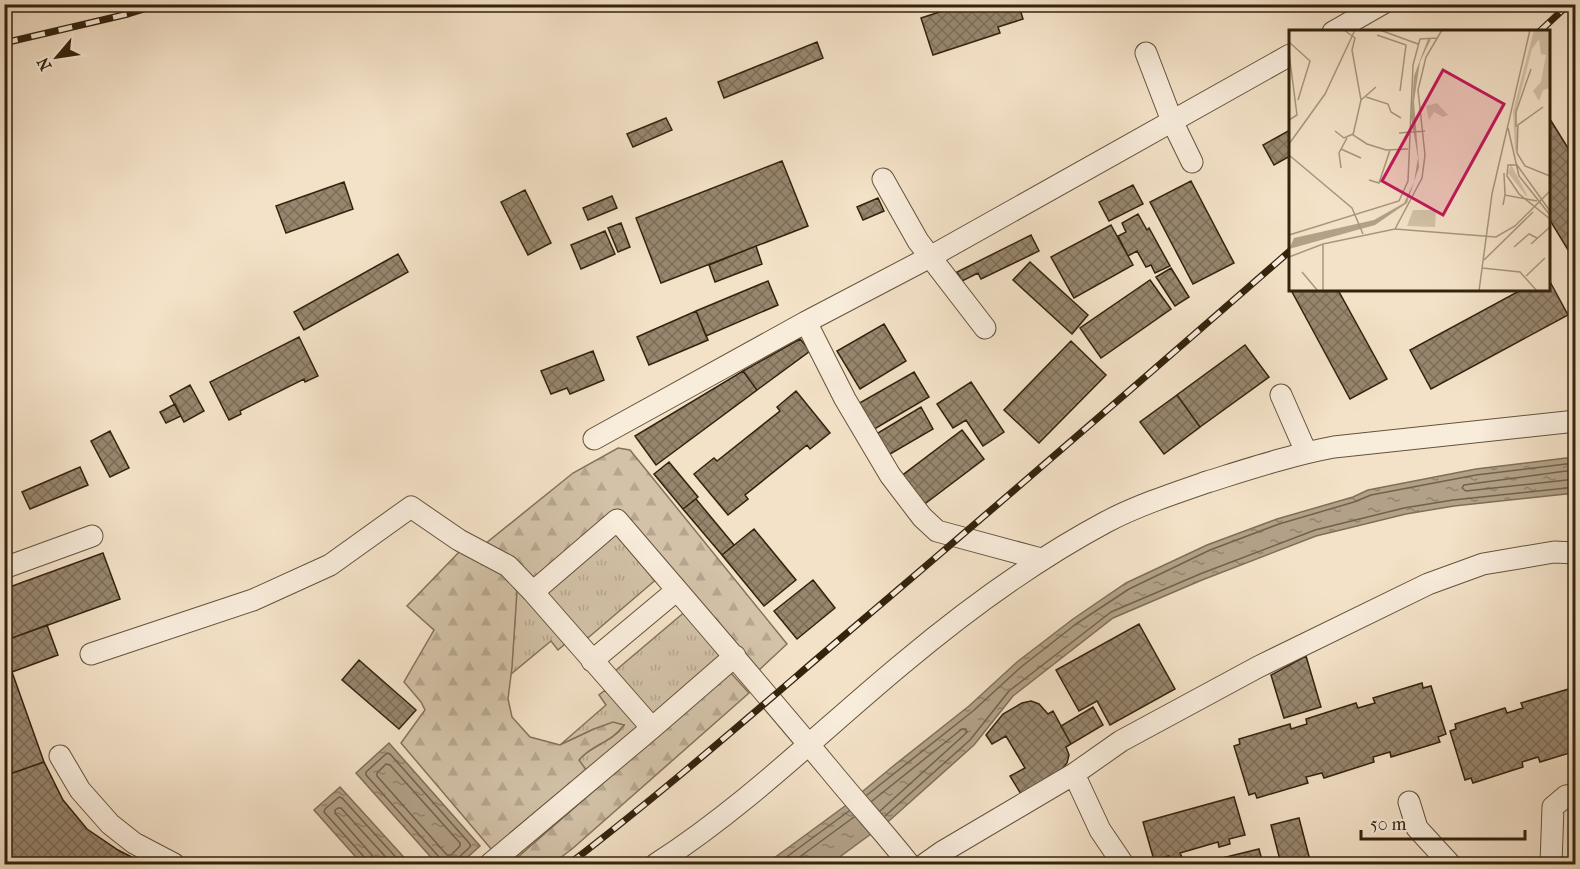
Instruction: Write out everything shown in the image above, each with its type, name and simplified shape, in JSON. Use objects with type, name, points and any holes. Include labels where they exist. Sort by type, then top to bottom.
[{"type":"street","points":[[1336,30],[1382,4]]},
{"type":"street","points":[[1146,53],[1172,121],[1192,162]]},
{"type":"street","points":[[594,439],[806,322],[930,257],[1289,56]]},
{"type":"street","points":[[884,179],[918,241],[985,328]]},
{"type":"street","points":[[806,322],[845,399],[890,476],[922,517],[937,531],[1041,560]]},
{"type":"street","points":[[1281,394],[1306,452]]},
{"type":"street","points":[[656,864],[730,812],[902,664],[979,604],[1041,560],[1108,521],[1172,494],[1306,452],[1575,421]]},
{"type":"street","points":[[91,654],[253,600],[330,566],[411,507],[459,540],[508,566],[652,729]]},
{"type":"street","points":[[533,592],[617,520],[771,698],[909,864]]},
{"type":"street","points":[[4,568],[92,536]]},
{"type":"street","points":[[925,864],[1074,774],[1121,741],[1258,667],[1428,584],[1483,564],[1554,552],[1575,553]]},
{"type":"street","points":[[592,661],[677,590]]},
{"type":"street","points":[[490,864],[735,657]]},
{"type":"street","points":[[60,756],[80,790],[110,824],[134,843],[174,864]]},
{"type":"street","points":[[1074,774],[1100,830],[1123,864]]},
{"type":"street","points":[[1551,864],[1553,807],[1566,796],[1575,794]]},
{"type":"street","points":[[1410,802],[1417,828],[1450,864]]},
{"type":"green space","points":[[618,448],[630,450],[787,644],[758,671],[620,512],[531,583],[485,544],[573,473]]},
{"type":"green space","points":[[620,531],[659,577],[582,643],[543,597]]},
{"type":"green space","points":[[463,548],[500,571],[517,591],[508,699],[512,717],[530,737],[560,745],[613,722],[624,725],[613,736],[584,754],[579,760],[587,771],[492,850],[401,743],[425,710],[404,682],[434,630],[407,606]]},
{"type":"green space","points":[[500,571],[563,636],[565,644],[558,650],[551,641],[511,674],[515,619]]},
{"type":"green space","points":[[687,610],[724,654],[647,720],[609,676]]},
{"type":"green space","points":[[730,672],[749,693],[572,849],[552,864],[510,864]]},
{"type":"green space","points":[[604,691],[613,693],[640,725],[587,771],[578,760],[614,736],[624,725],[594,729],[560,745],[606,705],[599,695]]},
{"type":"water","points":[[1575,458],[1575,493],[1454,506],[1406,514],[1316,536],[1202,580],[1113,618],[1013,696],[974,745],[890,820],[830,864],[766,864],[845,806],[969,706],[1017,662],[1073,619],[1126,583],[1207,545],[1277,519],[1353,497],[1368,490],[1476,469]]},
{"type":"water","points":[[389,743],[480,846],[460,864],[437,864],[356,773]]},
{"type":"water","points":[[340,787],[410,864],[362,864],[314,810]]},
{"type":"building","points":[[964,4],[1001,4],[1003,11],[1019,6],[1023,19],[998,27],[1000,33],[933,55],[921,18]]},
{"type":"building","points":[[817,42],[823,58],[724,98],[718,82]]},
{"type":"building","points":[[666,118],[672,130],[633,147],[627,134]]},
{"type":"building","points":[[1550,119],[1576,161],[1576,263],[1550,220]]},
{"type":"building","points":[[1289,131],[1289,157],[1274,165],[1263,145]]},
{"type":"building","points":[[782,161],[808,226],[661,283],[636,218]]},
{"type":"building","points":[[1191,181],[1234,263],[1193,284],[1150,202]]},
{"type":"building","points":[[344,182],[353,209],[286,233],[276,206]]},
{"type":"building","points":[[1133,185],[1143,204],[1109,221],[1099,202]]},
{"type":"building","points":[[525,190],[551,243],[528,255],[501,202]]},
{"type":"building","points":[[612,196],[617,208],[588,220],[583,208]]},
{"type":"building","points":[[878,198],[884,211],[863,220],[857,207]]},
{"type":"building","points":[[1138,214],[1147,230],[1149,228],[1170,266],[1155,273],[1151,265],[1146,267],[1137,251],[1128,256],[1118,236],[1126,232],[1122,223]]},
{"type":"building","points":[[621,223],[630,247],[618,252],[608,228]]},
{"type":"building","points":[[1111,225],[1133,265],[1074,298],[1051,257]]},
{"type":"building","points":[[605,231],[615,254],[581,269],[571,245]]},
{"type":"building","points":[[1031,235],[1039,251],[981,279],[978,273],[962,281],[957,272]]},
{"type":"building","points":[[756,246],[762,264],[715,282],[709,265]]},
{"type":"building","points":[[398,254],[408,272],[304,330],[294,312]]},
{"type":"building","points":[[1030,262],[1088,315],[1072,334],[1013,280]]},
{"type":"building","points":[[1171,268],[1189,297],[1175,306],[1156,277]]},
{"type":"building","points":[[1150,280],[1171,309],[1101,358],[1080,328]]},
{"type":"building","points":[[768,281],[778,305],[706,336],[696,311]]},
{"type":"building","points":[[1550,282],[1568,315],[1431,389],[1410,350],[1519,291],[1550,291]]},
{"type":"building","points":[[1292,291],[1339,291],[1387,379],[1350,399]]},
{"type":"building","points":[[696,311],[708,340],[649,365],[637,337]]},
{"type":"building","points":[[884,324],[906,361],[860,389],[837,351]]},
{"type":"building","points":[[299,337],[318,376],[305,382],[304,379],[240,411],[241,414],[229,420],[210,382]]},
{"type":"building","points":[[800,339],[810,351],[757,390],[743,371]]},
{"type":"building","points":[[1071,341],[1106,375],[1039,443],[1004,410]]},
{"type":"building","points":[[1245,345],[1269,377],[1200,427],[1177,395]]},
{"type":"building","points":[[593,351],[604,380],[570,394],[567,388],[551,394],[541,371]]},
{"type":"building","points":[[743,371],[757,390],[656,465],[635,436]]},
{"type":"building","points":[[914,372],[929,397],[871,431],[856,405]]},
{"type":"building","points":[[971,382],[1004,432],[983,446],[966,420],[953,428],[937,404]]},
{"type":"building","points":[[190,385],[204,411],[184,422],[170,396]]},
{"type":"building","points":[[796,391],[830,433],[810,449],[807,445],[745,495],[748,499],[728,515],[694,474],[714,458],[717,461],[780,411],[777,407]]},
{"type":"building","points":[[1177,395],[1200,427],[1164,454],[1140,422]]},
{"type":"building","points":[[175,404],[181,416],[166,423],[160,412]]},
{"type":"building","points":[[921,407],[933,429],[885,457],[873,436]]},
{"type":"building","points":[[962,430],[984,459],[922,506],[900,477]]},
{"type":"building","points":[[110,431],[129,468],[110,477],[91,441]]},
{"type":"building","points":[[669,462],[698,497],[683,509],[654,474]]},
{"type":"building","points":[[80,467],[88,485],[30,509],[22,492]]},
{"type":"building","points":[[696,499],[734,545],[722,555],[683,509]]},
{"type":"building","points":[[754,529],[796,580],[764,606],[722,555]]},
{"type":"building","points":[[103,553],[120,599],[4,641],[4,589]]},
{"type":"building","points":[[813,580],[835,608],[797,639],[774,611]]},
{"type":"building","points":[[1139,624],[1175,689],[1110,725],[1097,701],[1079,711],[1056,670]]},
{"type":"building","points":[[47,625],[58,655],[12,672],[44,762],[4,776],[4,641]]},
{"type":"building","points":[[1306,656],[1321,707],[1284,718],[1271,675]]},
{"type":"building","points":[[359,660],[416,710],[399,729],[342,680]]},
{"type":"building","points":[[1422,683],[1423,688],[1431,686],[1446,734],[1438,737],[1440,742],[1391,757],[1390,752],[1373,757],[1374,762],[1324,778],[1322,773],[1306,777],[1308,783],[1257,798],[1255,793],[1249,795],[1234,746],[1240,744],[1239,739],[1290,724],[1291,729],[1307,724],[1306,719],[1356,703],[1358,708],[1375,703],[1373,698]]},
{"type":"building","points":[[1572,688],[1573,693],[1576,692],[1576,751],[1540,762],[1538,757],[1522,762],[1523,767],[1473,783],[1471,778],[1465,780],[1450,731],[1456,729],[1455,724],[1505,708],[1507,713],[1523,708],[1521,703]]},
{"type":"building","points":[[1031,701],[1039,704],[1048,714],[1053,711],[1071,744],[1066,747],[1069,755],[1067,763],[1061,770],[1021,794],[1010,776],[1025,768],[1006,736],[992,744],[986,735],[1003,714],[1022,703]]},
{"type":"building","points":[[1093,707],[1103,725],[1071,744],[1061,726]]},
{"type":"building","points":[[44,762],[63,800],[87,829],[118,850],[145,864],[4,864],[4,776]]},
{"type":"building","points":[[1234,797],[1245,835],[1229,839],[1230,844],[1219,847],[1218,842],[1180,853],[1182,857],[1171,860],[1169,856],[1154,860],[1143,822]]},
{"type":"building","points":[[1299,818],[1311,864],[1281,864],[1271,825]]},
{"type":"building","points":[[1259,849],[1263,864],[1228,864],[1226,857]]},
{"type":"building","points":[[1226,857],[1228,864],[1199,864]]},
{"type":"building","points":[[1530,859],[1531,864],[1511,864]]},
{"type":"railway","points":[[4,43],[128,14],[160,4]]},
{"type":"railway","points":[[1541,30],[1569,4]]},
{"type":"railway","points":[[569,864],[740,725],[1289,252]]}]
